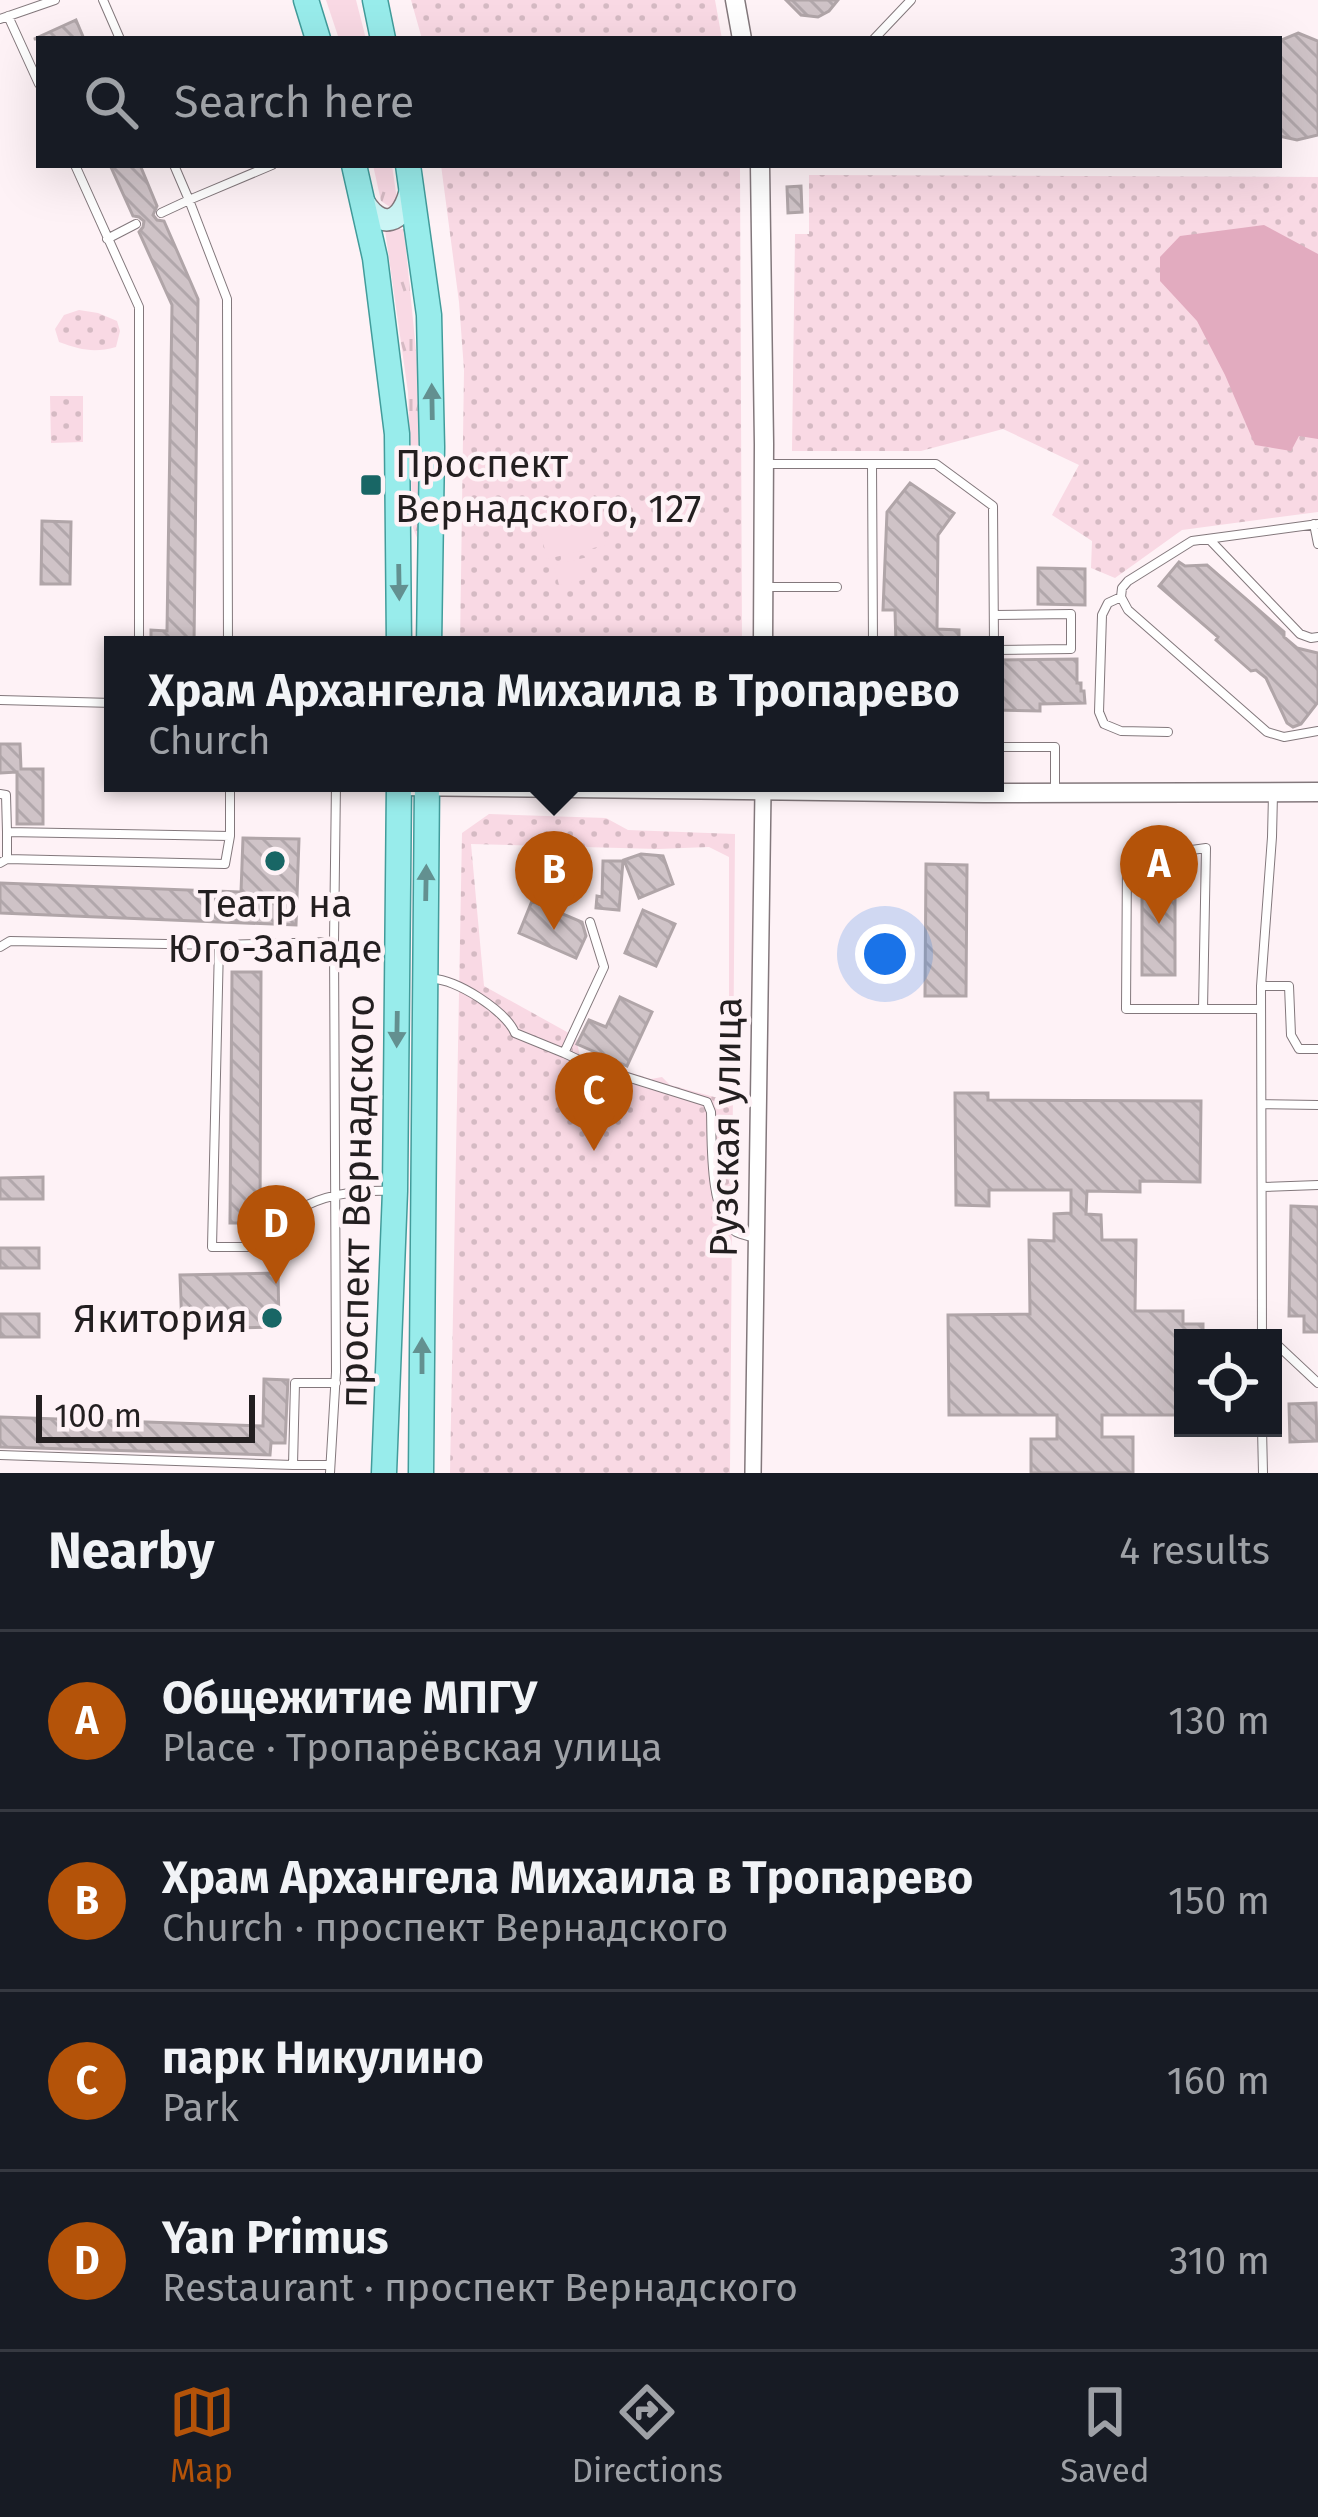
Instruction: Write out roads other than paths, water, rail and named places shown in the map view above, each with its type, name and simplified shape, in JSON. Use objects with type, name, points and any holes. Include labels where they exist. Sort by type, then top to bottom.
[{"type":"main road","points":[[306,0],[317,36]]},
{"type":"main road","points":[[374,0],[382,36]]},
{"type":"main road","points":[[355,168],[375,258],[397,434],[399,636]]},
{"type":"main road","points":[[361,196],[375,218],[394,219],[408,202],[410,175]]},
{"type":"main road","points":[[410,175],[429,315],[429,636]]},
{"type":"main road","name":"проспект Вернадского","points":[[384,1473],[395,1192],[399,792]]},
{"type":"main road","name":"проспект Вернадского","points":[[421,1473],[426,792]]},
{"type":"street","points":[[735,0],[741,36]]},
{"type":"street","points":[[760,168],[763,636]]},
{"type":"street","points":[[1004,791],[1318,792]]},
{"type":"street","name":"Рузская улица","points":[[752,1473],[763,792]]},
{"type":"lane","points":[[36,78],[4,18],[55,0]]},
{"type":"lane","points":[[103,0],[119,36]]},
{"type":"lane","points":[[877,36],[911,0]]},
{"type":"lane","points":[[76,168],[139,307],[139,636]]},
{"type":"lane","points":[[175,168],[227,298],[228,636]]},
{"type":"lane","points":[[161,214],[265,168]]},
{"type":"lane","points":[[107,238],[136,224]]},
{"type":"lane","points":[[764,464],[936,464],[993,506],[995,636]]},
{"type":"lane","points":[[872,464],[873,636]]},
{"type":"lane","points":[[1318,544],[1316,524],[1192,541],[1128,581],[1120,598],[1267,732],[1283,737],[1318,731]]},
{"type":"lane","points":[[1209,538],[1300,634],[1318,638]]},
{"type":"lane","points":[[763,587],[837,587]]},
{"type":"lane","points":[[1120,598],[1108,603],[1102,615],[1100,712],[1104,724],[1120,730],[1168,732]]},
{"type":"lane","points":[[994,614],[1071,614],[1071,649],[1004,647]]},
{"type":"lane","points":[[0,700],[104,704]]},
{"type":"lane","points":[[1004,747],[1055,747],[1055,792]]},
{"type":"lane","points":[[0,794],[6,794],[4,861],[225,864],[230,792]]},
{"type":"lane","points":[[0,1455],[219,1468],[293,1465],[330,1469],[336,1384],[336,792]]},
{"type":"lane","points":[[1267,1329],[1262,986],[1273,792]]},
{"type":"lane","points":[[7,832],[230,836]]},
{"type":"lane","points":[[1203,1009],[1205,848],[1127,859],[1126,1009],[1203,1009],[1262,1009]]},
{"type":"lane","points":[[564,1053],[604,967],[590,922]]},
{"type":"lane","points":[[0,947],[10,941],[334,942]]},
{"type":"lane","points":[[219,945],[212,1247],[256,1247],[300,1209],[337,1196],[366,1190],[395,1192]]},
{"type":"lane","points":[[425,979],[442,979],[490,1005],[511,1023],[515,1033],[592,1066],[707,1102],[714,1180],[724,1221],[735,1232],[756,1239]]},
{"type":"lane","points":[[1262,986],[1289,986],[1291,1035],[1299,1049],[1318,1049]]},
{"type":"lane","points":[[1262,1104],[1318,1105]]},
{"type":"lane","points":[[1262,1187],[1318,1185]]},
{"type":"lane","points":[[1282,1351],[1318,1383]]},
{"type":"lane","points":[[293,1465],[295,1383],[336,1384]]},
{"type":"lane","points":[[1262,1437],[1262,1473]]},
{"type":"place","name":"Проспект Вернадского, 127","points":[[371,485]]},
{"type":"place","name":"Театр на Юго-Западе","points":[[275,861]]},
{"type":"place","name":"Общежитие МПГУ","points":[[1159,924]]},
{"type":"place","name":"Храм Архангела Михаила в Тропарево","points":[[554,930]]},
{"type":"place","name":"парк Никулино","points":[[594,1151]]},
{"type":"place","name":"Yan Primus","points":[[276,1284]]},
{"type":"place","name":"Якитория","points":[[272,1318]]}]
